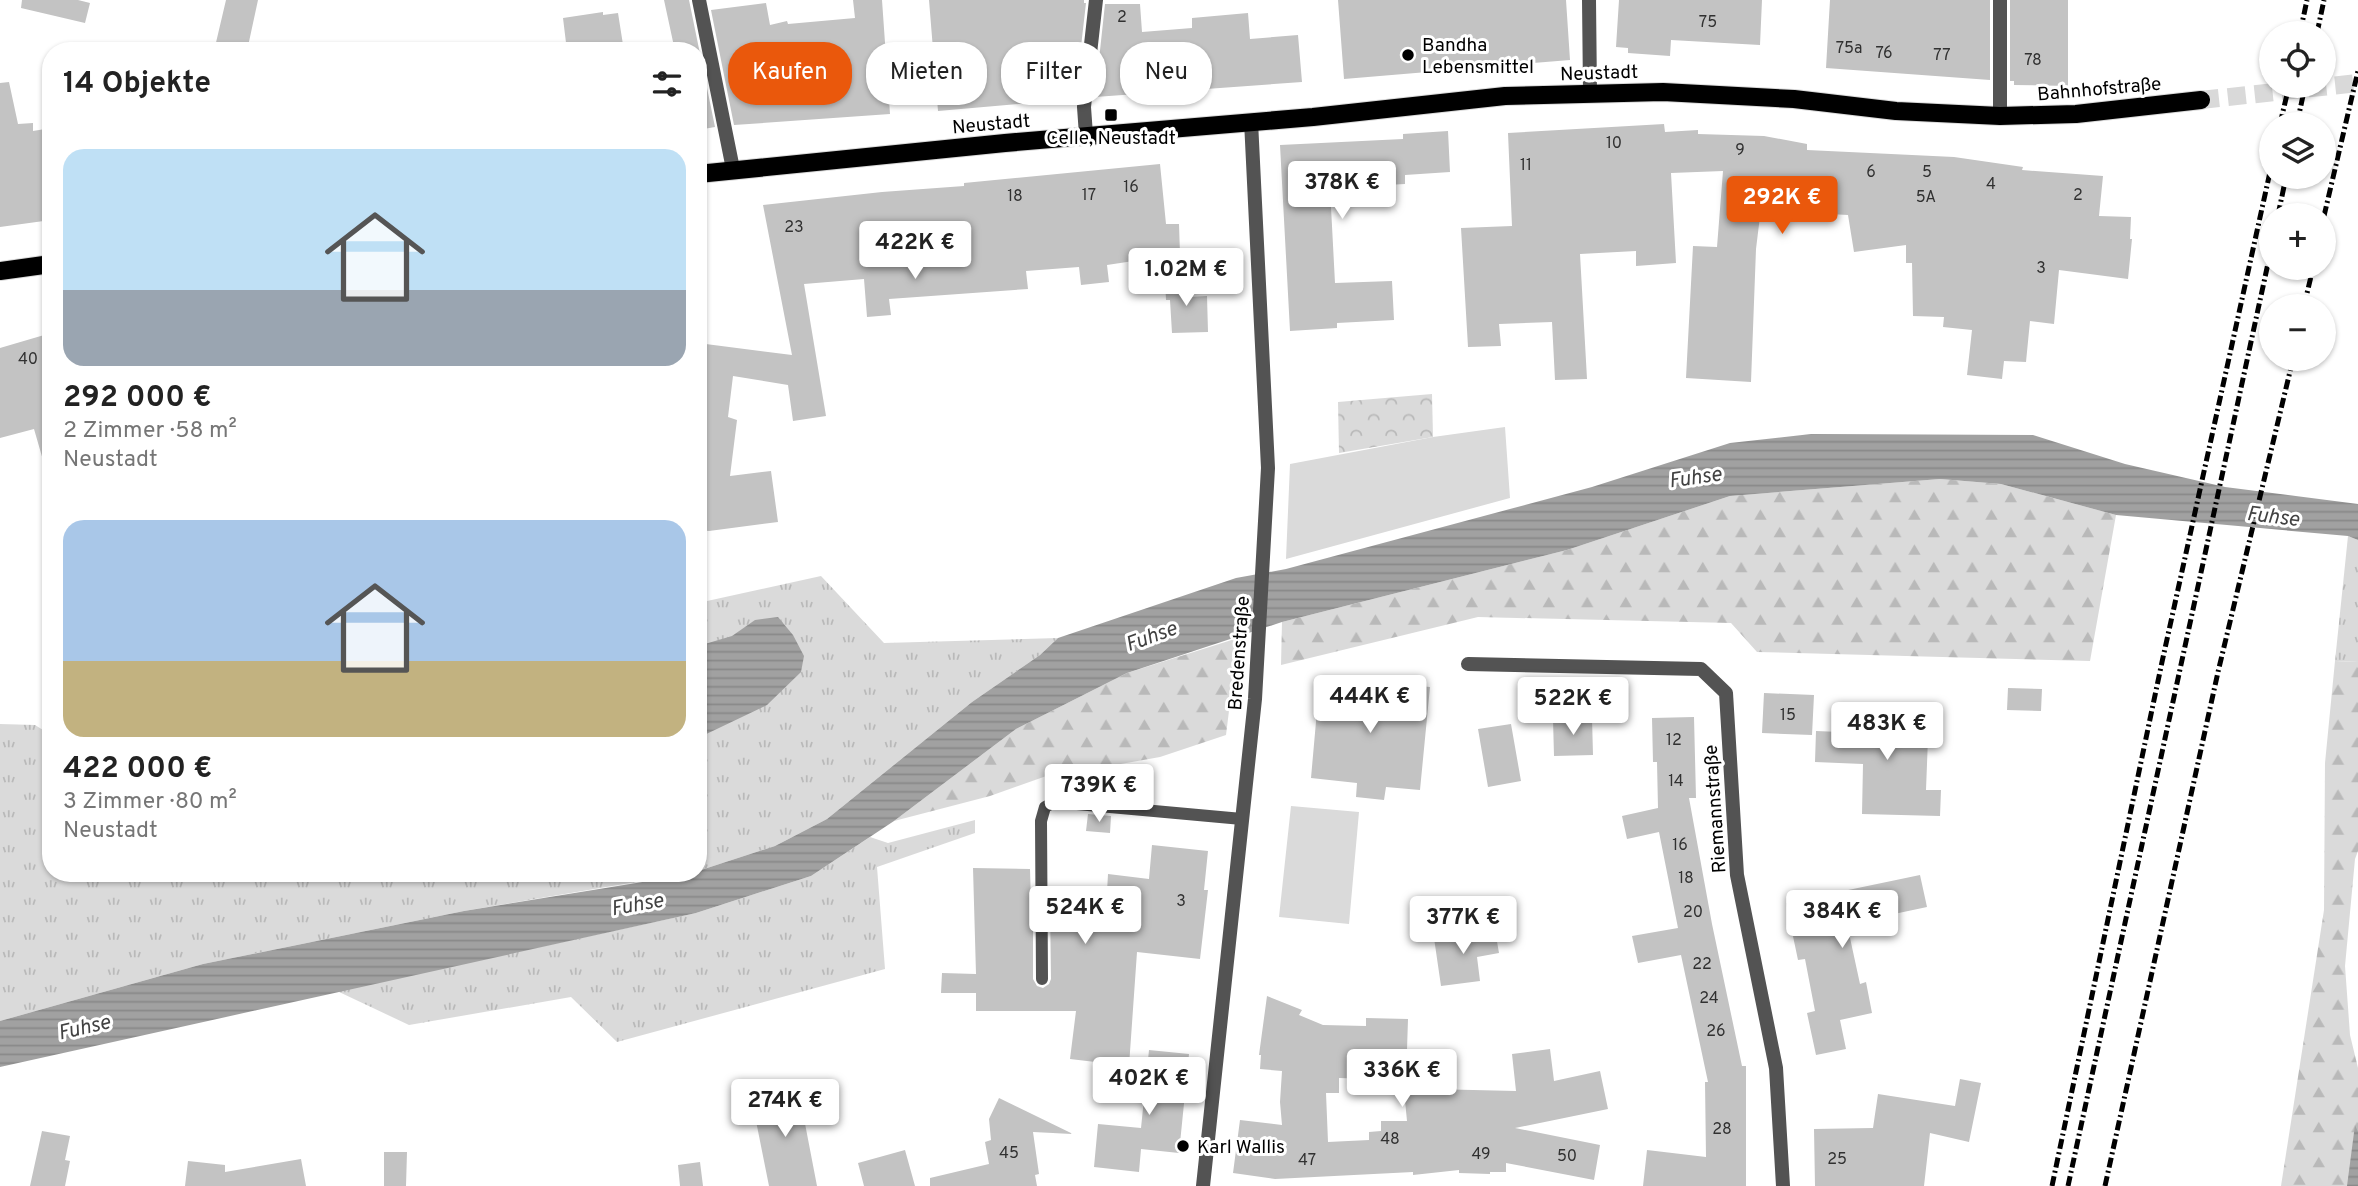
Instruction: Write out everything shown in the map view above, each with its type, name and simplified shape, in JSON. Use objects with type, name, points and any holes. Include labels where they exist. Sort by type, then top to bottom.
[{"type":"main road","name":"Neustadt","points":[[707,173],[1086,135],[1299,119],[1505,96],[1590,92],[1663,92],[1794,99],[1896,111],[2000,116]]},
{"type":"main road","name":"Bahnhofstraße","points":[[2000,116],[2076,114],[2201,100]]},
{"type":"main road","points":[[0,271],[42,265]]},
{"type":"street","points":[[699,0],[733,169]]},
{"type":"street","points":[[1086,135],[1084,107],[1096,0]]},
{"type":"street","points":[[1589,0],[1590,92]]},
{"type":"street","points":[[2000,0],[2000,116]]},
{"type":"street","name":"Bredenstraße","points":[[1203,1186],[1257,664],[1268,468],[1251,121]]},
{"type":"street","name":"Riemannstraße","points":[[1468,664],[1702,669],[1726,693],[1737,875],[1776,1068],[1783,1186]]},
{"type":"lane","points":[[1042,979],[1041,821],[1045,807],[1055,802],[1242,819]]},
{"type":"green space","points":[[1432,394],[1433,437],[1339,453],[1338,402]]},
{"type":"green space","points":[[1505,427],[1510,498],[1286,559],[1290,464],[1433,437]]},
{"type":"green space","points":[[1940,479],[2001,484],[2116,515],[2090,661],[1757,652],[1731,623],[1478,617],[1281,665],[1282,622],[1567,550],[1730,496]]},
{"type":"green space","points":[[2348,536],[2358,540],[2358,662],[2335,661]]},
{"type":"green space","points":[[821,576],[884,643],[1058,638],[1040,655],[972,702],[827,819],[775,846],[707,868],[707,601]]},
{"type":"green space","points":[[1238,638],[1226,735],[1160,757],[1104,767],[1069,768],[990,796],[894,821],[1016,729],[1127,673]]},
{"type":"green space","points":[[2335,661],[2358,662],[2358,851],[2345,966],[2350,1035],[2358,1068],[2358,1186],[2281,1186],[2324,910],[2325,763]]},
{"type":"green space","points":[[0,724],[35,725],[42,729],[42,882],[636,882],[464,911],[203,964],[0,1021]]},
{"type":"green space","points":[[1291,806],[1359,812],[1349,924],[1279,917]]},
{"type":"green space","points":[[975,820],[975,833],[877,867],[885,969],[617,1042],[571,997],[409,1025],[337,991],[696,913],[811,876],[870,837],[888,843]]},
{"type":"water","name":"Fuhse","points":[[1811,434],[2033,435],[2125,464],[2225,487],[2358,504],[2358,540],[2348,536],[2116,515],[2001,484],[1940,479],[1730,496],[1567,550],[1282,622],[1127,673],[1016,729],[894,821],[811,876],[696,913],[0,1067],[0,1021],[203,964],[464,911],[643,882],[707,882],[707,868],[775,846],[827,819],[972,702],[1040,655],[1058,638],[1236,578],[1286,569],[1592,487],[1730,443]]},
{"type":"water","points":[[778,617],[793,635],[804,656],[801,672],[767,705],[707,734],[707,643],[732,636],[755,620]]},
{"type":"water","points":[[2355,1125],[2358,1132],[2358,1186],[2347,1186]]},
{"type":"building","points":[[22,0],[78,0],[90,3],[85,23],[21,8]]},
{"type":"building","points":[[226,0],[258,0],[249,42],[216,42]]},
{"type":"building","points":[[664,0],[689,0],[698,42],[673,42]]},
{"type":"building","points":[[853,0],[882,0],[885,42],[866,42],[866,105],[889,105],[890,114],[734,125],[730,105],[852,105],[852,42],[728,42],[728,95],[711,10],[766,3],[770,25],[787,21],[788,24],[855,18]]},
{"type":"building","points":[[929,0],[1084,0],[1086,3],[1082,42],[1001,42],[1001,105],[1006,105],[938,111],[938,105],[987,105],[987,42],[932,42]]},
{"type":"building","points":[[1338,0],[1566,0],[1570,60],[1344,79]]},
{"type":"building","points":[[1619,0],[1762,0],[1760,45],[1671,40],[1670,56],[1628,53],[1628,48],[1616,47]]},
{"type":"building","points":[[1830,0],[1990,0],[1990,80],[1826,68]]},
{"type":"building","points":[[2010,0],[2068,0],[2068,86],[2014,85],[2014,81],[2010,81]]},
{"type":"building","points":[[1105,4],[1140,4],[1142,32],[1192,28],[1192,18],[1248,13],[1250,39],[1298,35],[1302,82],[1212,89],[1212,42],[1120,42],[1120,95],[1106,96],[1106,42],[1101,42]]},
{"type":"building","points":[[603,12],[603,15],[618,13],[623,42],[566,42],[563,18]]},
{"type":"building","points":[[9,82],[18,124],[33,123],[33,131],[42,130],[42,221],[0,227],[0,83]]},
{"type":"building","points":[[707,88],[715,127],[707,128]]},
{"type":"building","points":[[1664,124],[1665,132],[1698,130],[1698,134],[1764,136],[1807,144],[1807,150],[1954,157],[2023,167],[2022,170],[2103,176],[2099,216],[2131,217],[2128,279],[2059,270],[2054,324],[2030,321],[2026,362],[2004,361],[2002,379],[1967,375],[1972,330],[1943,327],[1944,317],[1913,316],[1912,263],[1906,263],[1906,245],[1854,252],[1848,215],[1811,213],[1813,187],[1769,179],[1769,208],[1761,208],[1756,249],[1751,382],[1686,378],[1693,246],[1717,247],[1723,171],[1671,173],[1676,263],[1636,266],[1636,251],[1580,254],[1587,379],[1555,380],[1552,322],[1499,324],[1501,346],[1468,347],[1461,228],[1512,226],[1508,133]]},
{"type":"building","points":[[1448,131],[1450,172],[1405,175],[1405,184],[1330,188],[1335,283],[1392,281],[1394,320],[1337,323],[1337,328],[1290,331],[1280,145],[1403,139],[1403,134]]},
{"type":"building","points":[[1160,164],[1166,224],[1179,224],[1180,254],[1107,265],[1109,282],[1081,285],[1079,267],[1026,271],[1028,289],[889,299],[891,315],[867,317],[864,279],[804,284],[826,416],[793,421],[788,385],[733,376],[728,417],[737,420],[730,476],[771,471],[778,522],[707,531],[707,344],[792,355],[763,205],[964,186],[964,183]]},
{"type":"building","points":[[1188,278],[1189,297],[1207,296],[1208,332],[1172,333],[1170,300],[1166,300],[1165,279]]},
{"type":"building","points":[[42,336],[42,457],[34,429],[0,438],[0,348]]},
{"type":"building","points":[[1320,677],[1430,687],[1420,790],[1386,787],[1384,800],[1356,797],[1357,783],[1311,778]]},
{"type":"building","points":[[2008,688],[2042,689],[2041,711],[2007,710]]},
{"type":"building","points":[[1764,693],[1814,695],[1812,735],[1762,733]]},
{"type":"building","points":[[1865,710],[1929,712],[1926,790],[1941,790],[1940,816],[1862,814],[1863,764],[1815,762],[1816,731],[1864,733]]},
{"type":"building","points":[[1694,717],[1696,798],[1689,798],[1742,1066],[1746,1066],[1746,1186],[1643,1186],[1647,1150],[1706,1157],[1705,1082],[1708,1082],[1681,955],[1638,963],[1632,936],[1678,928],[1659,832],[1627,839],[1622,816],[1658,808],[1652,718]]},
{"type":"building","points":[[1592,718],[1593,755],[1554,756],[1553,719]]},
{"type":"building","points":[[1511,724],[1521,781],[1488,787],[1478,729]]},
{"type":"building","points":[[1088,814],[1111,816],[1110,833],[1086,831]]},
{"type":"building","points":[[1152,845],[1208,851],[1204,890],[1208,890],[1200,959],[1137,952],[1129,1066],[1070,1059],[1076,1011],[976,1011],[976,993],[941,993],[942,973],[976,974],[973,868],[1030,869],[1033,979],[1037,986],[1043,988],[1051,979],[1050,906],[1073,909],[1074,889],[1107,892],[1108,874],[1149,879]]},
{"type":"building","points":[[1920,875],[1927,907],[1847,924],[1860,984],[1866,982],[1872,1013],[1840,1020],[1846,1049],[1816,1055],[1807,1013],[1815,1011],[1805,959],[1798,960],[1786,903]]},
{"type":"building","points":[[1495,930],[1499,953],[1477,957],[1480,981],[1441,986],[1434,938]]},
{"type":"building","points":[[1267,996],[1302,1010],[1299,1015],[1323,1025],[1366,1026],[1366,1018],[1408,1019],[1406,1080],[1429,1079],[1430,1089],[1516,1091],[1512,1054],[1550,1049],[1554,1081],[1600,1071],[1608,1109],[1515,1128],[1600,1145],[1594,1180],[1506,1163],[1506,1172],[1490,1174],[1459,1173],[1459,1170],[1413,1175],[1413,1172],[1275,1179],[1233,1173],[1240,1120],[1282,1125],[1282,1071],[1260,1069],[1259,1055]],"holes":[[[1339,1078],[1403,1080],[1407,1121],[1381,1121],[1381,1131],[1369,1132],[1369,1140],[1328,1142],[1326,1093],[1339,1093]]]},
{"type":"building","points":[[1149,1050],[1189,1054],[1179,1153],[1141,1149],[1139,1172],[1094,1167],[1098,1124],[1141,1128]]},
{"type":"building","points":[[1960,1079],[1981,1083],[1969,1142],[1930,1133],[1924,1186],[1815,1186],[1814,1129],[1873,1128],[1878,1094],[1955,1106]]},
{"type":"building","points":[[797,1082],[817,1186],[769,1186],[753,1106],[777,1102],[773,1085]]},
{"type":"building","points":[[999,1098],[1073,1134],[1033,1132],[1039,1174],[1035,1175],[1037,1186],[930,1186],[930,1178],[989,1164],[985,1142],[991,1140],[989,1119]]},
{"type":"building","points":[[42,1131],[70,1136],[65,1160],[70,1161],[65,1186],[30,1186]]},
{"type":"building","points":[[905,1150],[915,1186],[864,1186],[858,1163]]},
{"type":"building","points":[[384,1152],[407,1152],[406,1186],[384,1186]]},
{"type":"building","points":[[301,1159],[306,1186],[185,1186],[188,1161],[225,1165],[225,1172]]},
{"type":"building","points":[[700,1162],[703,1186],[680,1186],[678,1165]]},
{"type":"tunnel","points":[[2201,100],[2358,83]]},
{"type":"railway","points":[[2303,21],[2307,0]]},
{"type":"railway","points":[[2320,21],[2324,0]]},
{"type":"railway","points":[[2327,203],[2358,71]]},
{"type":"railway","points":[[2283,112],[2286,98]]},
{"type":"railway","points":[[2300,112],[2302,98]]},
{"type":"railway","points":[[2052,1186],[2162,662],[2266,189]]},
{"type":"railway","points":[[2281,203],[2283,189]]},
{"type":"railway","points":[[2068,1186],[2264,280]]},
{"type":"railway","points":[[2307,294],[2310,280]]},
{"type":"railway","points":[[2105,1186],[2218,672],[2290,371]]},
{"type":"place","name":"Bandha Lebensmittel","points":[[1408,55]]},
{"type":"place","name":"Celle, Neustadt","points":[[1111,115]]},
{"type":"place","name":"Karl Wallis","points":[[1183,1146]]}]
